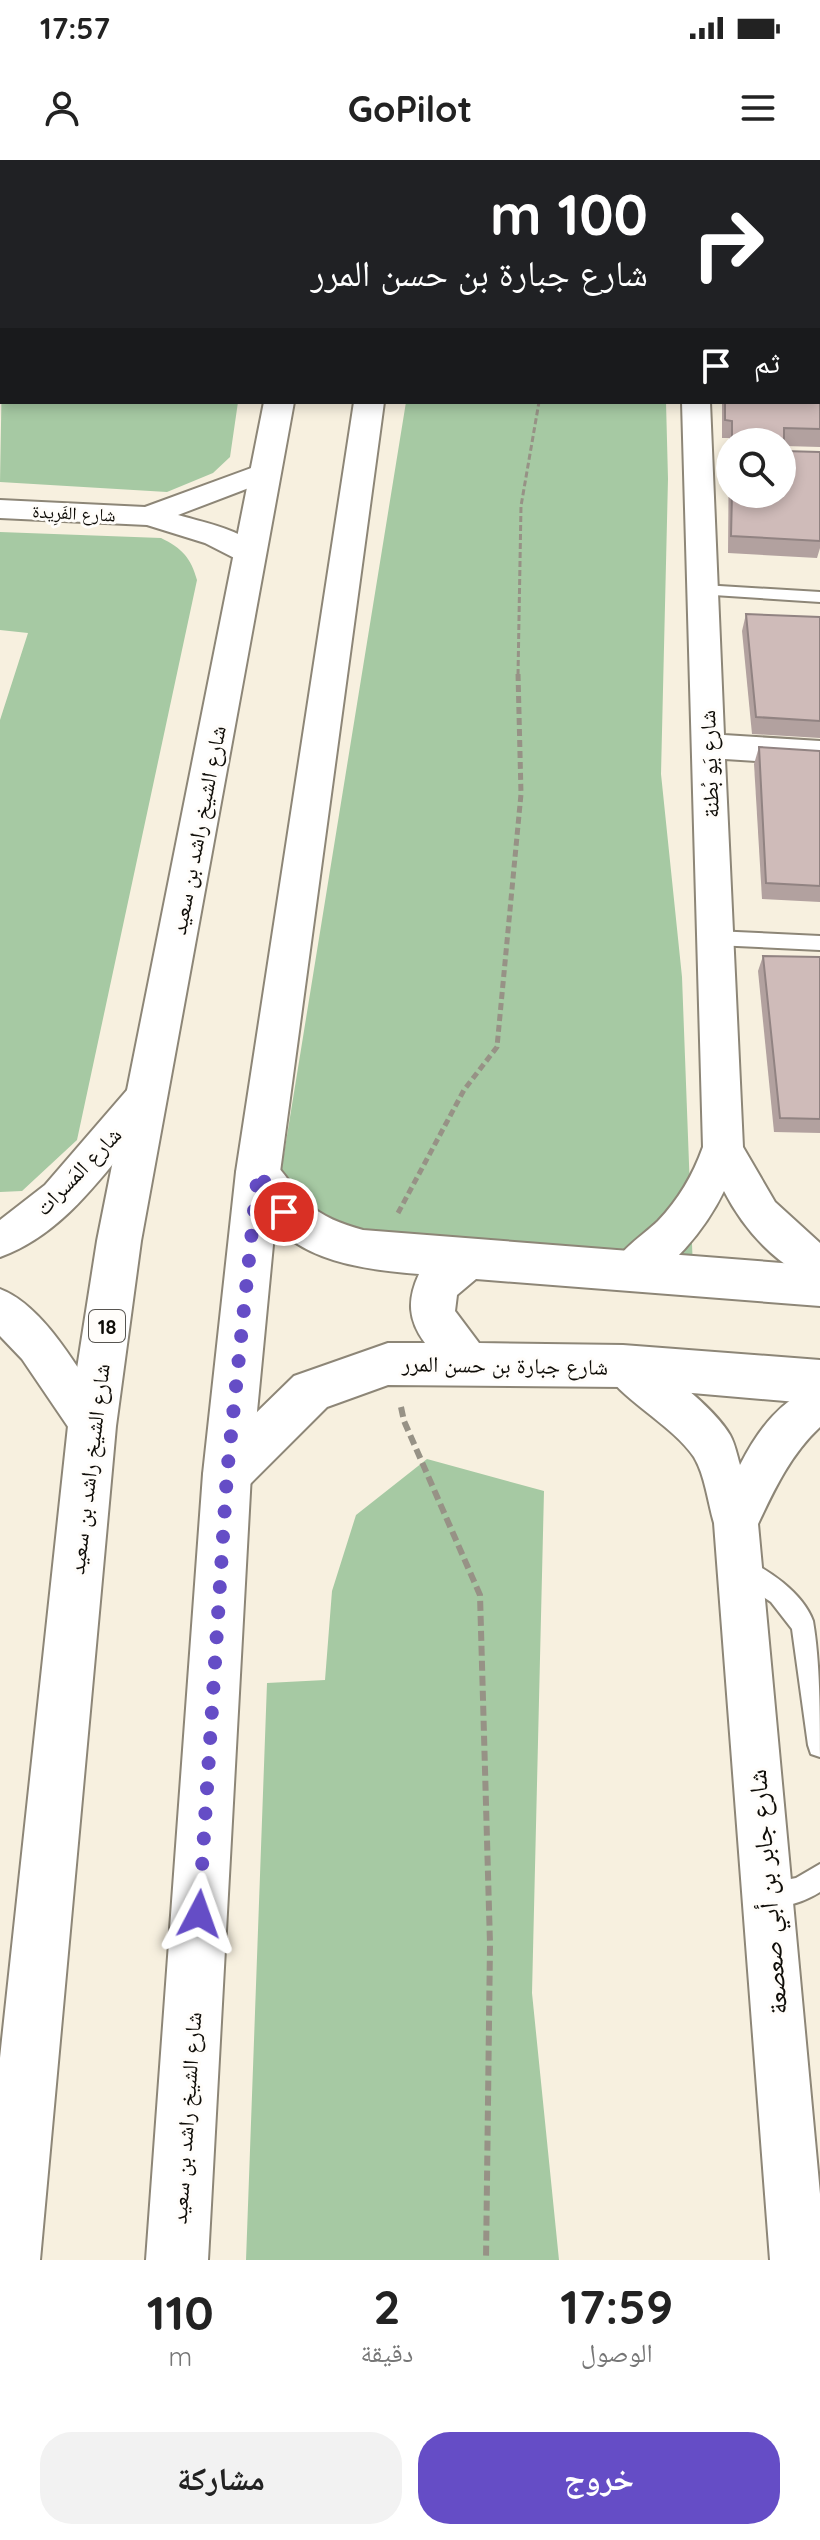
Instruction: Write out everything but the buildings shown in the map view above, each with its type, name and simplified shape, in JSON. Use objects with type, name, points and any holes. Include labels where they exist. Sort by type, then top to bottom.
[{"type":"main road","name":"شارع الشيخ راشد بن سعيد","points":[[9,2260],[92,1426],[119,1241],[279,404]]},
{"type":"main road","name":"شارع الشيخ راشد بن سعيد","points":[[177,2260],[227,1474],[258,1172],[369,404]]},
{"type":"main road","points":[[258,1172],[284,1212],[318,1237],[363,1250],[820,1286]]},
{"type":"main road","points":[[466,1259],[436,1286],[432,1316],[468,1366]]},
{"type":"main road","name":"شارع جبارة بن حسن المرر","points":[[227,1474],[311,1391],[388,1364],[623,1366],[820,1382]]},
{"type":"street","name":"شارع يَو بُطنة","points":[[631,1270],[692,1213],[711,1182],[723,1147],[703,590],[710,453],[697,404]]},
{"type":"street","name":"شارع الفَرِيدة","points":[[148,516],[265,472]]},
{"type":"street","name":"شارع الفَرِيدة","points":[[0,509],[148,516],[216,536],[250,556]]},
{"type":"street","points":[[708,746],[820,753]]},
{"type":"street","name":"شارع المَسرات","points":[[0,1239],[10,1236],[50,1205],[148,1093]]},
{"type":"street","name":"شارع يَو بُطنة","points":[[723,1147],[743,1193],[766,1224],[820,1265]]},
{"type":"street","points":[[0,1308],[37,1345],[92,1426]]},
{"type":"street","name":"شارع جابر بن أبي صعصعة","points":[[623,1366],[668,1400],[713,1447],[738,1546],[798,2260]]},
{"type":"street","points":[[738,1546],[770,1451],[809,1409],[820,1404]]},
{"type":"lane","points":[[703,590],[820,597]]},
{"type":"lane","points":[[715,938],[820,943]]},
{"type":"lane","points":[[738,1546],[803,1624],[820,1745]]},
{"type":"lane","points":[[768,1894],[790,1894],[810,1886],[820,1877]]},
{"type":"path","points":[[394,1221],[464,1090],[497,1047],[521,794],[518,653],[521,506],[539,404]]},
{"type":"path","points":[[400,1397],[404,1421],[480,1595],[490,1944],[486,2260]]},
{"type":"green space","points":[[1,404],[238,404],[230,457],[213,473],[167,492],[0,482]]},
{"type":"green space","points":[[406,404],[666,404],[668,479],[661,774],[682,977],[693,1270],[328,1229],[279,1185]]},
{"type":"green space","points":[[0,532],[161,538],[185,554],[197,580],[77,1140],[22,1191],[0,1192],[0,720],[28,633],[0,630]]},
{"type":"green space","points":[[427,1459],[544,1491],[532,1993],[559,2260],[246,2260],[267,1683],[325,1680],[332,1591],[356,1515]]},
{"type":"route","points":[[199,1914],[227,1474],[258,1172],[284,1212]]}]
